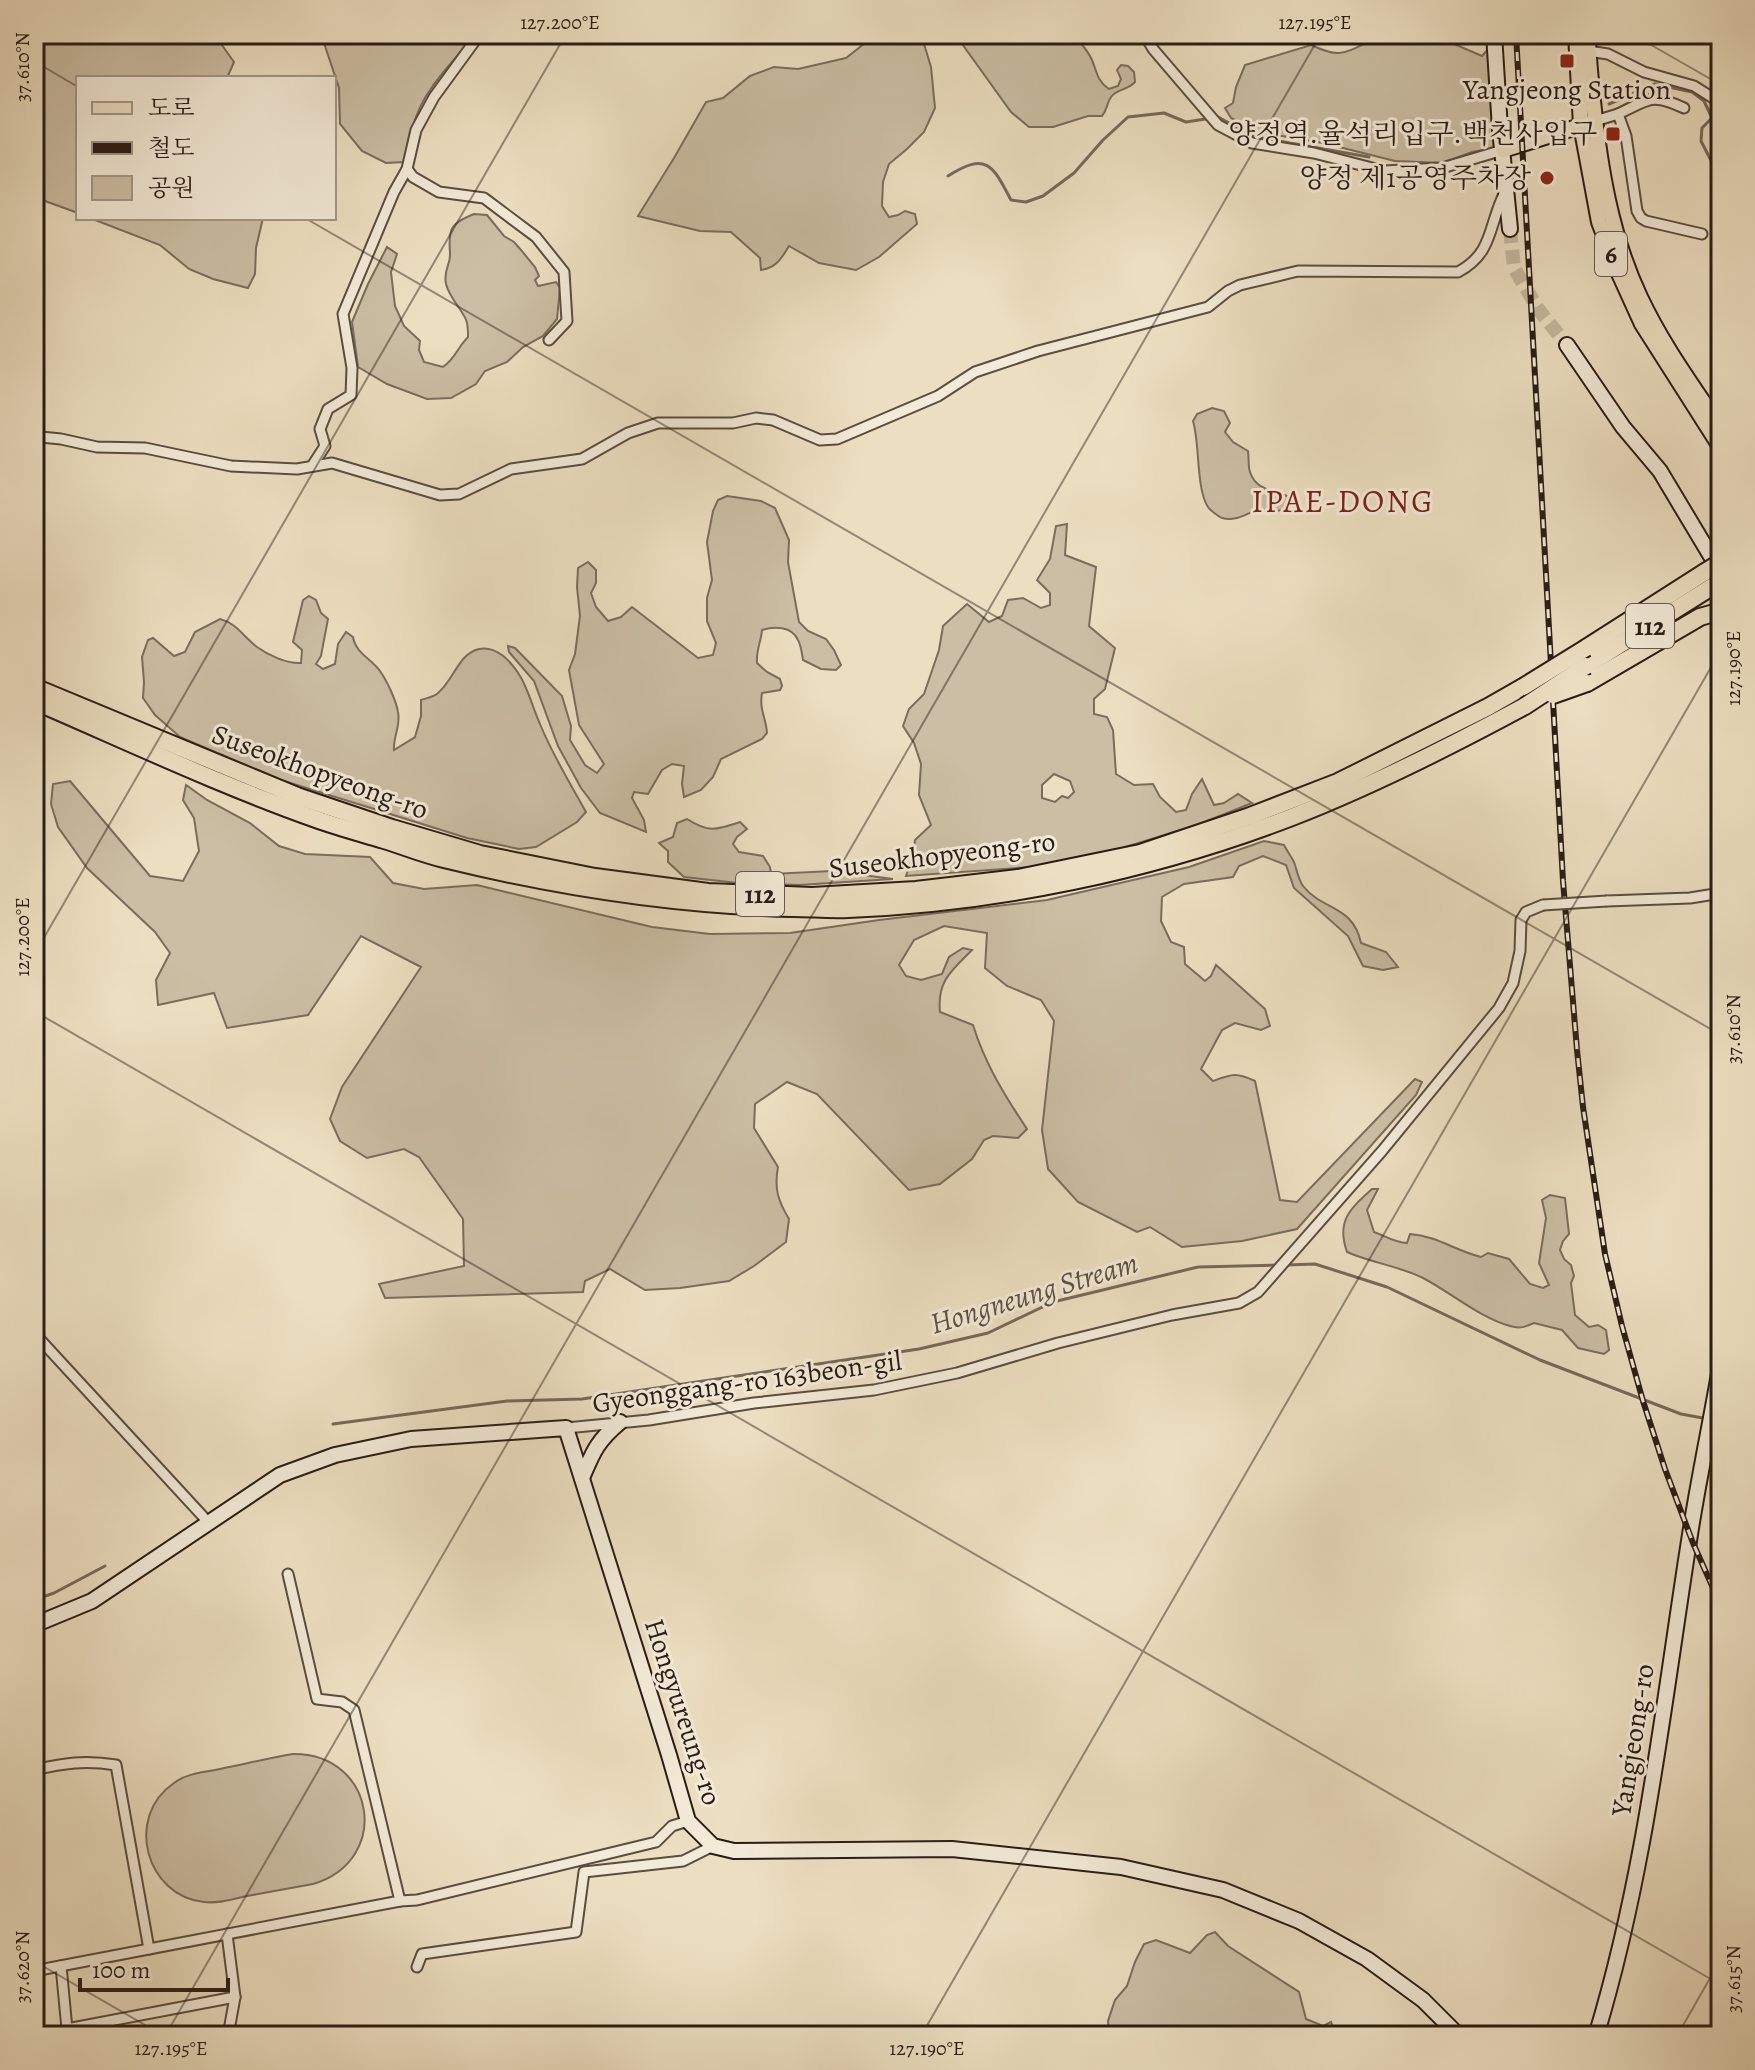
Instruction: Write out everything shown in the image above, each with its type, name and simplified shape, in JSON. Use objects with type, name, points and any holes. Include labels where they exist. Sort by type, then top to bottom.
[{"type":"highway","name":"Suseokhopyeong-ro","points":[[34,701],[316,819],[441,858],[554,883],[645,897],[741,907],[847,909],[1030,890],[1204,847],[1291,817],[1366,786],[1586,674],[1715,578],[1721,562]]},
{"type":"highway","name":"Suseokhopyeong-ro","points":[[34,687],[297,796],[480,854],[595,877],[708,892],[812,896],[916,890],[1018,878],[1140,853],[1338,782],[1488,707],[1586,648],[1715,578]]},
{"type":"highway","points":[[1586,674],[1700,617],[1721,611]]},
{"type":"main road","name":"6","points":[[1576,34],[1599,222],[1642,324],[1721,448]]},
{"type":"main road","name":"6","points":[[1588,34],[1588,123],[1626,264],[1640,298],[1672,357],[1721,428]]},
{"type":"main road","points":[[1503,150],[1588,123]]},
{"type":"street","points":[[312,466],[325,446],[320,429],[328,409],[351,395],[352,368],[343,314],[394,192],[407,169],[416,130],[434,97],[480,34]]},
{"type":"street","points":[[1144,34],[1153,49],[1216,123],[1252,143],[1314,153],[1384,171],[1442,168],[1503,150]]},
{"type":"street","points":[[1494,34],[1510,229]]},
{"type":"street","points":[[1588,51],[1608,54],[1644,72],[1694,86],[1721,103]]},
{"type":"street","points":[[1588,123],[1656,98],[1666,99],[1684,108]]},
{"type":"street","points":[[1618,114],[1626,136],[1639,215],[1646,221],[1702,234]]},
{"type":"street","points":[[407,169],[413,177],[439,192],[484,198],[536,237],[564,272],[567,321],[549,340]]},
{"type":"street","points":[[34,438],[61,439],[97,447],[145,448],[231,466],[297,469],[332,463],[440,495],[459,494],[511,469],[582,459],[628,433],[658,423],[733,423],[756,418],[773,420],[820,440],[837,439],[938,396],[975,372],[1038,351],[1208,307],[1240,285],[1298,271],[1458,272],[1481,254],[1506,189]]},
{"type":"street","points":[[1567,345],[1623,427],[1660,471],[1715,578]]},
{"type":"street","name":"Gyeonggang-ro 163beon-gil","points":[[566,1428],[874,1390],[957,1373],[1058,1343],[1172,1315],[1239,1303],[1258,1292],[1382,1151],[1499,1008],[1513,983],[1520,951],[1521,920],[1526,912],[1543,905],[1690,898],[1721,893]]},
{"type":"street","points":[[34,1333],[205,1519]]},
{"type":"street","name":"Yangjeong-ro","points":[[1596,2036],[1609,1993],[1647,1821],[1689,1537],[1721,1362]]},
{"type":"street","points":[[582,1478],[594,1449],[604,1435],[620,1422]]},
{"type":"street","points":[[34,1625],[92,1601],[205,1519],[280,1475],[335,1455],[411,1439],[566,1428]]},
{"type":"street","name":"Hongyureung-ro","points":[[566,1428],[688,1821],[713,1846],[734,1851],[952,1849],[1121,1867],[1223,1890],[1299,1921],[1367,1959],[1423,2000],[1459,2036]]},
{"type":"street","points":[[288,1574],[317,1699],[342,1702],[354,1710],[400,1901]]},
{"type":"street","points":[[34,1770],[71,1762],[116,1765],[149,1949]]},
{"type":"street","points":[[34,1971],[417,1900],[656,1842],[672,1826],[688,1821]]},
{"type":"street","points":[[417,1967],[422,1954],[576,1932],[584,1872],[683,1861],[713,1846]]},
{"type":"street","points":[[227,1934],[235,1997],[228,2036]]},
{"type":"street","points":[[61,1966],[67,2032],[235,1997]]},
{"type":"green space","points":[[34,34],[214,34],[234,62],[228,76],[76,76],[76,212],[34,197]]},
{"type":"green space","points":[[321,34],[474,34],[420,107],[404,162],[386,163],[362,151],[340,124],[339,88]]},
{"type":"green space","points":[[865,34],[921,34],[931,67],[935,108],[924,132],[889,164],[883,182],[882,206],[889,217],[905,211],[915,214],[917,224],[879,257],[856,270],[819,263],[789,246],[775,265],[761,270],[760,258],[731,232],[700,231],[638,216],[706,102],[723,98],[750,76],[774,67],[798,69],[846,58],[865,43]]},
{"type":"green space","points":[[955,34],[1092,34],[1093,39],[1080,42],[1091,57],[1102,83],[1109,89],[1118,86],[1121,79],[1117,70],[1121,65],[1128,66],[1134,72],[1135,82],[1113,94],[1102,116],[1088,116],[1053,127],[1029,127],[1011,112]]},
{"type":"green space","points":[[1361,34],[1448,34],[1454,44],[1482,56],[1489,48],[1496,134],[1494,148],[1443,163],[1395,161],[1323,143],[1258,132],[1231,118],[1225,108],[1233,103],[1245,65],[1311,45],[1333,53],[1344,52],[1366,43]]},
{"type":"green space","points":[[474,214],[487,215],[504,236],[514,242],[535,267],[539,276],[535,280],[538,286],[556,282],[560,288],[557,319],[543,336],[523,347],[507,362],[485,371],[476,384],[451,398],[427,399],[387,384],[358,367],[352,322],[387,247],[397,254],[391,272],[395,306],[404,326],[420,341],[419,350],[424,362],[443,367],[454,356],[468,337],[468,332],[466,319],[446,284],[450,238],[460,220]]},
{"type":"green space","points":[[95,220],[263,220],[256,248],[255,274],[248,288],[189,269],[160,245]]},
{"type":"green space","points":[[1212,408],[1224,411],[1230,423],[1225,432],[1233,442],[1248,451],[1249,470],[1256,482],[1287,496],[1292,503],[1289,507],[1258,510],[1227,519],[1208,507],[1202,489],[1193,421],[1197,414]]},
{"type":"green space","points":[[727,496],[761,501],[775,508],[789,540],[788,562],[799,622],[808,631],[826,639],[841,665],[836,670],[821,669],[803,660],[799,642],[792,632],[777,628],[762,630],[757,663],[780,679],[782,686],[780,690],[762,693],[767,733],[762,739],[721,759],[713,777],[701,790],[684,797],[684,766],[672,764],[662,770],[648,794],[634,792],[632,798],[644,820],[646,832],[600,813],[581,788],[558,746],[534,681],[509,652],[508,646],[515,648],[562,696],[571,726],[570,740],[585,765],[597,773],[604,764],[579,725],[569,670],[575,654],[580,616],[578,568],[588,562],[596,570],[596,583],[591,593],[596,607],[608,621],[621,617],[632,607],[698,658],[713,655],[716,643],[707,621],[707,598],[712,580],[707,542],[713,511],[718,500]]},
{"type":"green space","points":[[1067,524],[1065,555],[1096,567],[1089,626],[1115,648],[1105,689],[1094,699],[1094,714],[1107,717],[1113,730],[1116,774],[1134,785],[1153,784],[1160,797],[1176,812],[1186,810],[1202,779],[1214,805],[1238,794],[1252,803],[1197,825],[1122,848],[1044,866],[906,876],[915,840],[931,825],[919,795],[921,764],[914,743],[903,726],[909,709],[924,694],[939,650],[943,626],[967,604],[989,622],[1002,616],[1008,600],[1023,598],[1041,608],[1050,605],[1050,593],[1037,580],[1050,559],[1056,526]],"holes":[[[1054,774],[1070,781],[1074,792],[1068,798],[1062,796],[1055,802],[1042,798],[1042,785]]]},
{"type":"green space","points":[[309,596],[316,600],[321,613],[328,619],[321,656],[316,664],[323,669],[335,664],[338,644],[346,632],[353,637],[360,652],[383,675],[395,702],[399,717],[394,750],[415,737],[421,716],[421,700],[438,693],[466,656],[482,648],[502,655],[521,678],[550,746],[586,812],[577,822],[536,847],[519,849],[467,838],[281,780],[180,737],[155,715],[143,698],[142,657],[148,640],[153,638],[174,656],[185,652],[195,632],[220,619],[267,653],[301,663],[302,650],[293,642],[303,600]]},
{"type":"green space","points":[[70,781],[150,876],[183,881],[199,851],[194,818],[183,800],[186,785],[250,823],[279,846],[305,854],[370,857],[393,883],[424,889],[477,885],[652,927],[710,934],[790,933],[1047,900],[1189,867],[1264,841],[1284,845],[1303,886],[1344,915],[1357,931],[1361,943],[1386,952],[1398,967],[1383,970],[1363,966],[1348,936],[1294,888],[1286,865],[1263,856],[1239,866],[1233,877],[1184,884],[1162,897],[1161,921],[1171,942],[1184,947],[1185,964],[1205,981],[1216,965],[1265,1009],[1270,1026],[1261,1030],[1235,1023],[1222,1030],[1201,1069],[1213,1081],[1234,1075],[1255,1081],[1280,1200],[1297,1202],[1415,1079],[1422,1082],[1416,1095],[1297,1229],[1242,1241],[1182,1247],[1150,1227],[1137,1232],[1078,1202],[1048,1169],[1042,1130],[1054,1021],[1041,1000],[1007,986],[985,968],[987,933],[944,926],[914,940],[899,965],[906,976],[921,980],[942,974],[949,957],[963,948],[972,950],[943,984],[940,1012],[973,1025],[996,1079],[1027,1129],[1018,1138],[993,1136],[984,1140],[972,1159],[940,1184],[909,1190],[817,1094],[787,1082],[755,1104],[754,1128],[778,1167],[778,1194],[789,1219],[786,1242],[729,1281],[645,1290],[610,1269],[585,1281],[583,1292],[385,1298],[379,1284],[464,1266],[463,1219],[419,1157],[404,1149],[367,1158],[340,1141],[330,1119],[342,1087],[421,967],[361,936],[308,1015],[227,1028],[214,993],[158,1005],[156,980],[170,953],[155,932],[87,868],[58,827],[51,804],[53,784]]},
{"type":"green space","points":[[687,819],[713,829],[740,822],[747,829],[733,844],[739,852],[763,856],[771,874],[832,871],[893,879],[799,885],[684,877],[668,862],[668,851],[659,843],[673,837],[677,823]]},
{"type":"green space","points":[[1372,1189],[1378,1189],[1367,1210],[1374,1232],[1407,1243],[1410,1234],[1420,1235],[1481,1257],[1488,1253],[1509,1259],[1530,1284],[1543,1288],[1549,1285],[1539,1263],[1546,1218],[1542,1200],[1550,1195],[1565,1198],[1569,1234],[1560,1250],[1571,1265],[1574,1276],[1571,1283],[1575,1315],[1589,1327],[1598,1325],[1606,1330],[1609,1350],[1604,1354],[1578,1348],[1562,1330],[1534,1323],[1514,1327],[1499,1323],[1423,1278],[1347,1252],[1343,1232],[1347,1216]]},
{"type":"green space","points":[[293,1754],[321,1758],[342,1771],[356,1788],[364,1810],[363,1832],[355,1853],[338,1871],[313,1884],[215,1902],[184,1897],[168,1886],[156,1871],[148,1853],[146,1834],[149,1815],[159,1798],[174,1783],[190,1775]]},
{"type":"green space","points":[[1215,1932],[1228,1946],[1299,1992],[1306,2019],[1323,2026],[1331,2022],[1334,2036],[1109,2036],[1108,2021],[1115,2000],[1127,1986],[1144,1944],[1156,1940],[1190,1953],[1207,1935]]},
{"type":"waterway","points":[[1609,104],[1655,84],[1692,92],[1704,101],[1712,118],[1702,128],[1701,141],[1721,180]]},
{"type":"waterway","points":[[948,176],[972,164],[987,166],[999,178],[1011,200],[1026,202],[1043,196],[1074,173],[1128,117],[1164,113],[1186,122],[1218,117],[1255,137],[1369,157]]},
{"type":"waterway","name":"Hongneung Stream","points":[[1286,1265],[1315,1264],[1387,1287],[1540,1360],[1681,1414],[1708,1419]]},
{"type":"waterway","name":"Hongneung Stream","points":[[333,1424],[507,1401],[582,1399],[919,1349],[988,1333],[1053,1302],[1198,1267],[1278,1265]]},
{"type":"waterway","name":"Hongneung Stream","points":[[34,1600],[105,1566]]},
{"type":"tunnel","points":[[1510,229],[1514,268],[1538,309],[1567,345]]},
{"type":"railway","points":[[1516,34],[1563,881],[1583,1107],[1605,1254],[1622,1326],[1665,1469],[1721,1606]]},
{"type":"place","name":"Yangjeong Station","points":[[1567,61]]},
{"type":"place","name":"양정역.율석리입구.백천사입구","points":[[1613,134]]},
{"type":"place","name":"양정 제1공영주차장","points":[[1547,178]]},
{"type":"district","name":"IPAE-DONG","points":[[1343,501]]}]
